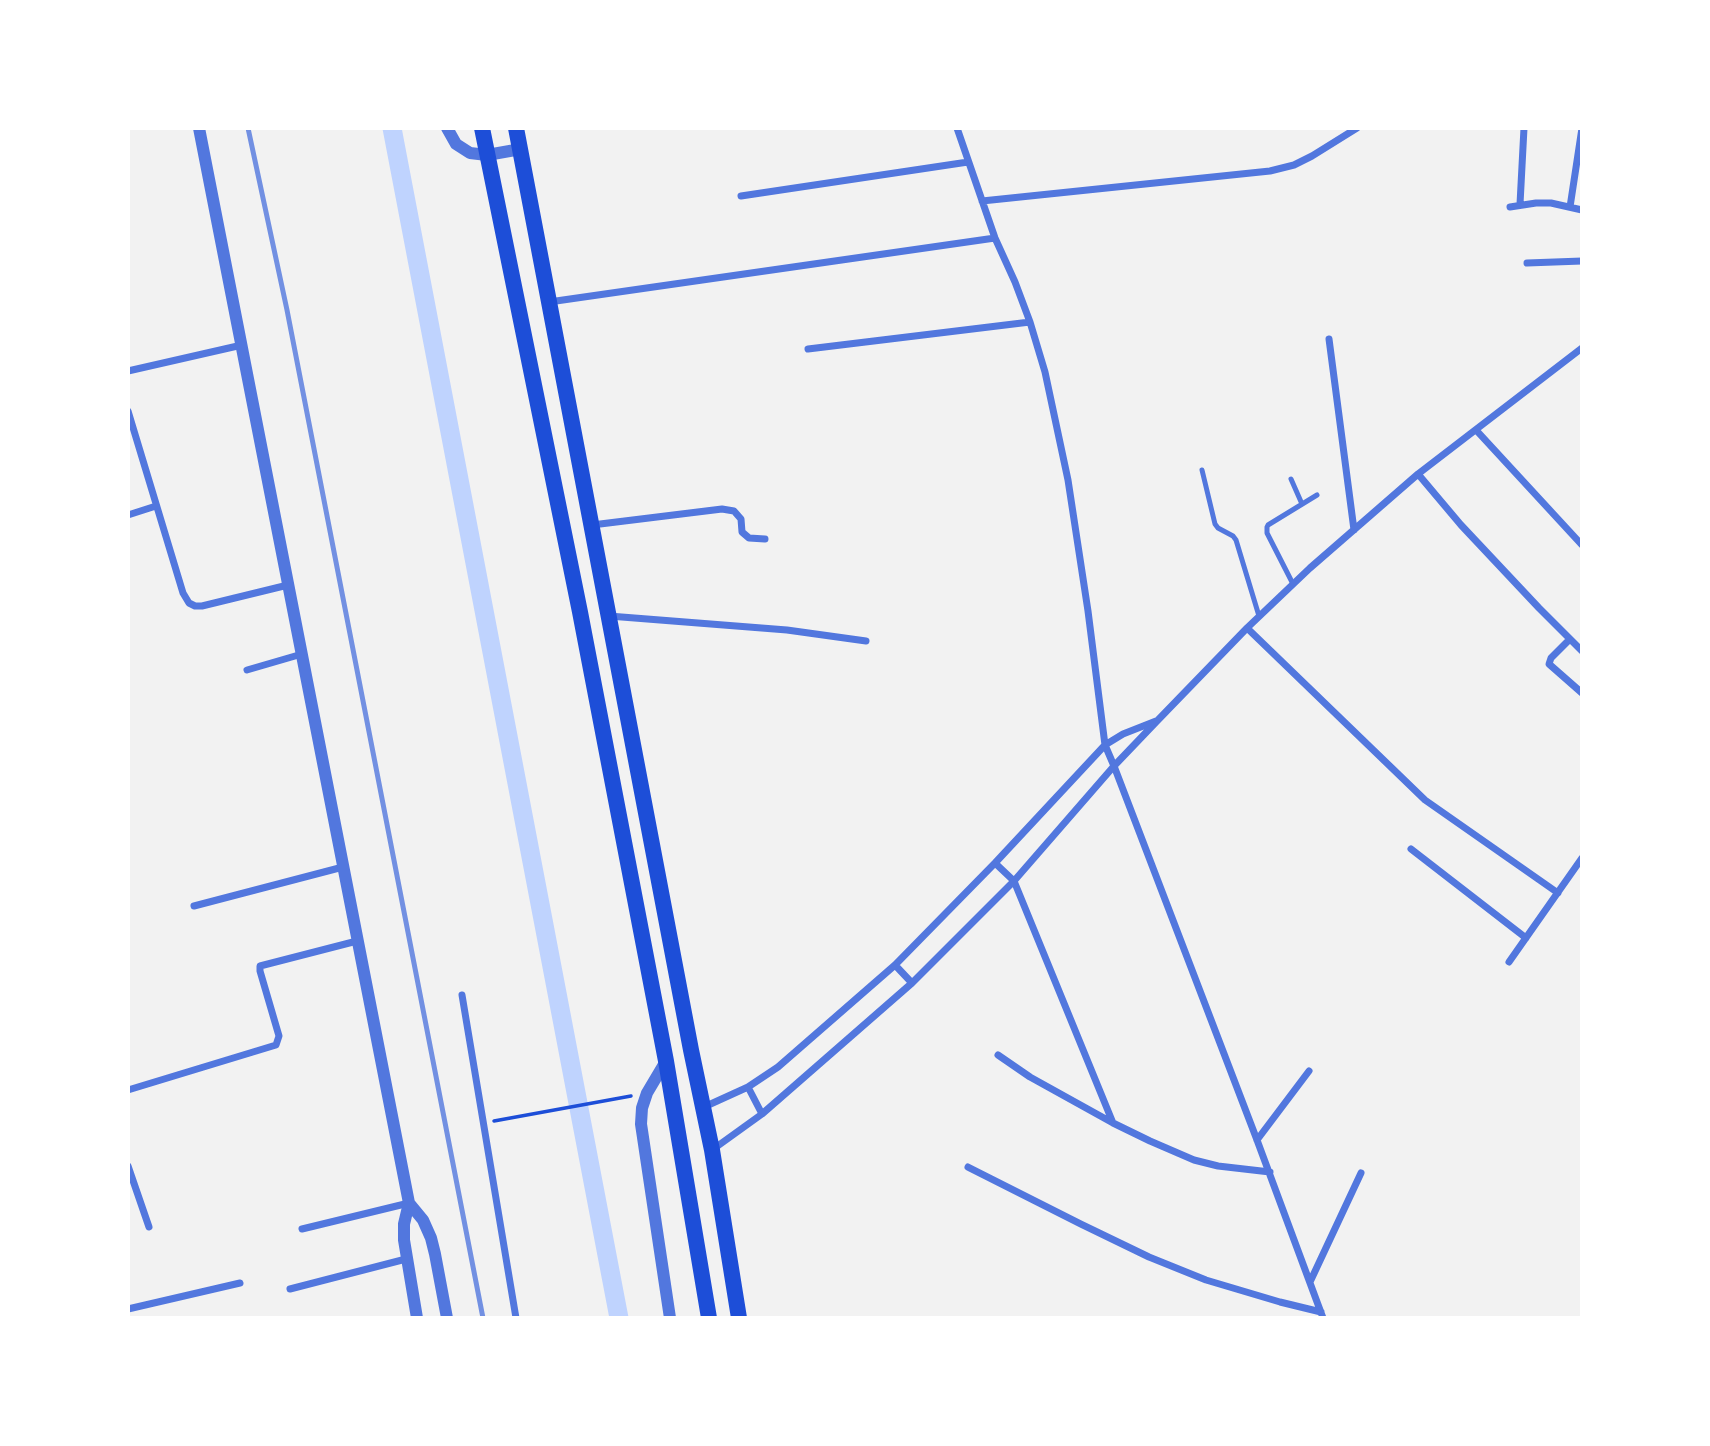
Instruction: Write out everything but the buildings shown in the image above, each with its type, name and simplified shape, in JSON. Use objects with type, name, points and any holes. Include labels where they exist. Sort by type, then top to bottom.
[{"type":"highway","points":[[482,128],[577,598],[666,1061],[709,1318]]},
{"type":"highway","points":[[516,128],[712,1150],[738,1318]]},
{"type":"highway","points":[[666,1061],[691,1051]]},
{"type":"street","points":[[199,128],[409,1203],[404,1224],[404,1240],[417,1318]]},
{"type":"street","points":[[447,128],[456,144],[470,153],[487,155],[520,149]]},
{"type":"street","points":[[957,128],[995,238],[1030,322],[1045,372],[1068,480],[1105,746],[1270,1172],[1322,1315]]},
{"type":"street","points":[[982,201],[1270,171],[1294,165],[1357,128]]},
{"type":"street","points":[[1520,204],[1524,128]]},
{"type":"street","points":[[1570,207],[1582,128]]},
{"type":"street","points":[[741,196],[968,162]]},
{"type":"street","points":[[1510,207],[1552,203],[1582,210]]},
{"type":"street","points":[[549,302],[995,238]]},
{"type":"street","points":[[1527,263],[1582,261]]},
{"type":"street","points":[[808,349],[1030,322]]},
{"type":"street","points":[[1329,339],[1354,530]]},
{"type":"street","points":[[128,371],[242,345]]},
{"type":"street","points":[[712,1150],[762,1114],[912,983],[1014,881],[1157,720],[1293,584],[1418,474],[1582,347]]},
{"type":"street","points":[[128,411],[183,593],[189,603],[195,606],[288,584]]},
{"type":"street","points":[[1476,430],[1582,545]]},
{"type":"street","points":[[128,443],[137,441]]},
{"type":"street","points":[[1418,474],[1461,526],[1582,651]]},
{"type":"street","points":[[128,515],[156,506]]},
{"type":"street","points":[[591,525],[722,509],[734,511],[741,519],[742,532],[749,538],[765,539]]},
{"type":"street","points":[[608,615],[866,641]]},
{"type":"street","points":[[1247,628],[1425,800],[1558,893]]},
{"type":"street","points":[[1570,639],[1551,658],[1549,664],[1582,693]]},
{"type":"street","points":[[247,670],[302,654]]},
{"type":"street","points":[[703,1107],[748,1087],[778,1067],[895,965],[1105,746],[1123,734],[1157,720]]},
{"type":"street","points":[[1411,849],[1526,938]]},
{"type":"street","points":[[1509,962],[1582,858]]},
{"type":"street","points":[[995,863],[1014,881],[1113,1123]]},
{"type":"street","points":[[194,906],[343,867]]},
{"type":"street","points":[[128,1090],[276,1045],[279,1036],[260,966],[358,941]]},
{"type":"street","points":[[895,965],[912,983]]},
{"type":"street","points":[[462,995],[516,1318]]},
{"type":"street","points":[[998,1055],[1030,1077],[1113,1123],[1194,1160],[1218,1166],[1270,1172]]},
{"type":"street","points":[[666,1061],[647,1093],[641,1124],[670,1318]]},
{"type":"street","points":[[1257,1140],[1309,1071]]},
{"type":"street","points":[[748,1087],[762,1114]]},
{"type":"street","points":[[128,1166],[149,1227]]},
{"type":"street","points":[[968,1167],[1149,1257],[1206,1280],[1322,1315]]},
{"type":"street","points":[[1310,1282],[1361,1173]]},
{"type":"street","points":[[302,1229],[409,1203]]},
{"type":"street","points":[[409,1203],[423,1220],[431,1238],[447,1318]]},
{"type":"street","points":[[290,1289],[406,1259]]},
{"type":"street","points":[[128,1309],[240,1283]]},
{"type":"lane","points":[[1202,470],[1215,524],[1236,540],[1259,616]]},
{"type":"lane","points":[[1291,479],[1302,504]]},
{"type":"lane","points":[[1293,584],[1266,530],[1268,525],[1317,495]]},
{"type":"path","points":[[510,1118],[613,1099]]},
{"type":"waterway","points":[[392,128],[619,1318]]},
{"type":"railway","points":[[248,128],[287,310],[483,1318]]}]
